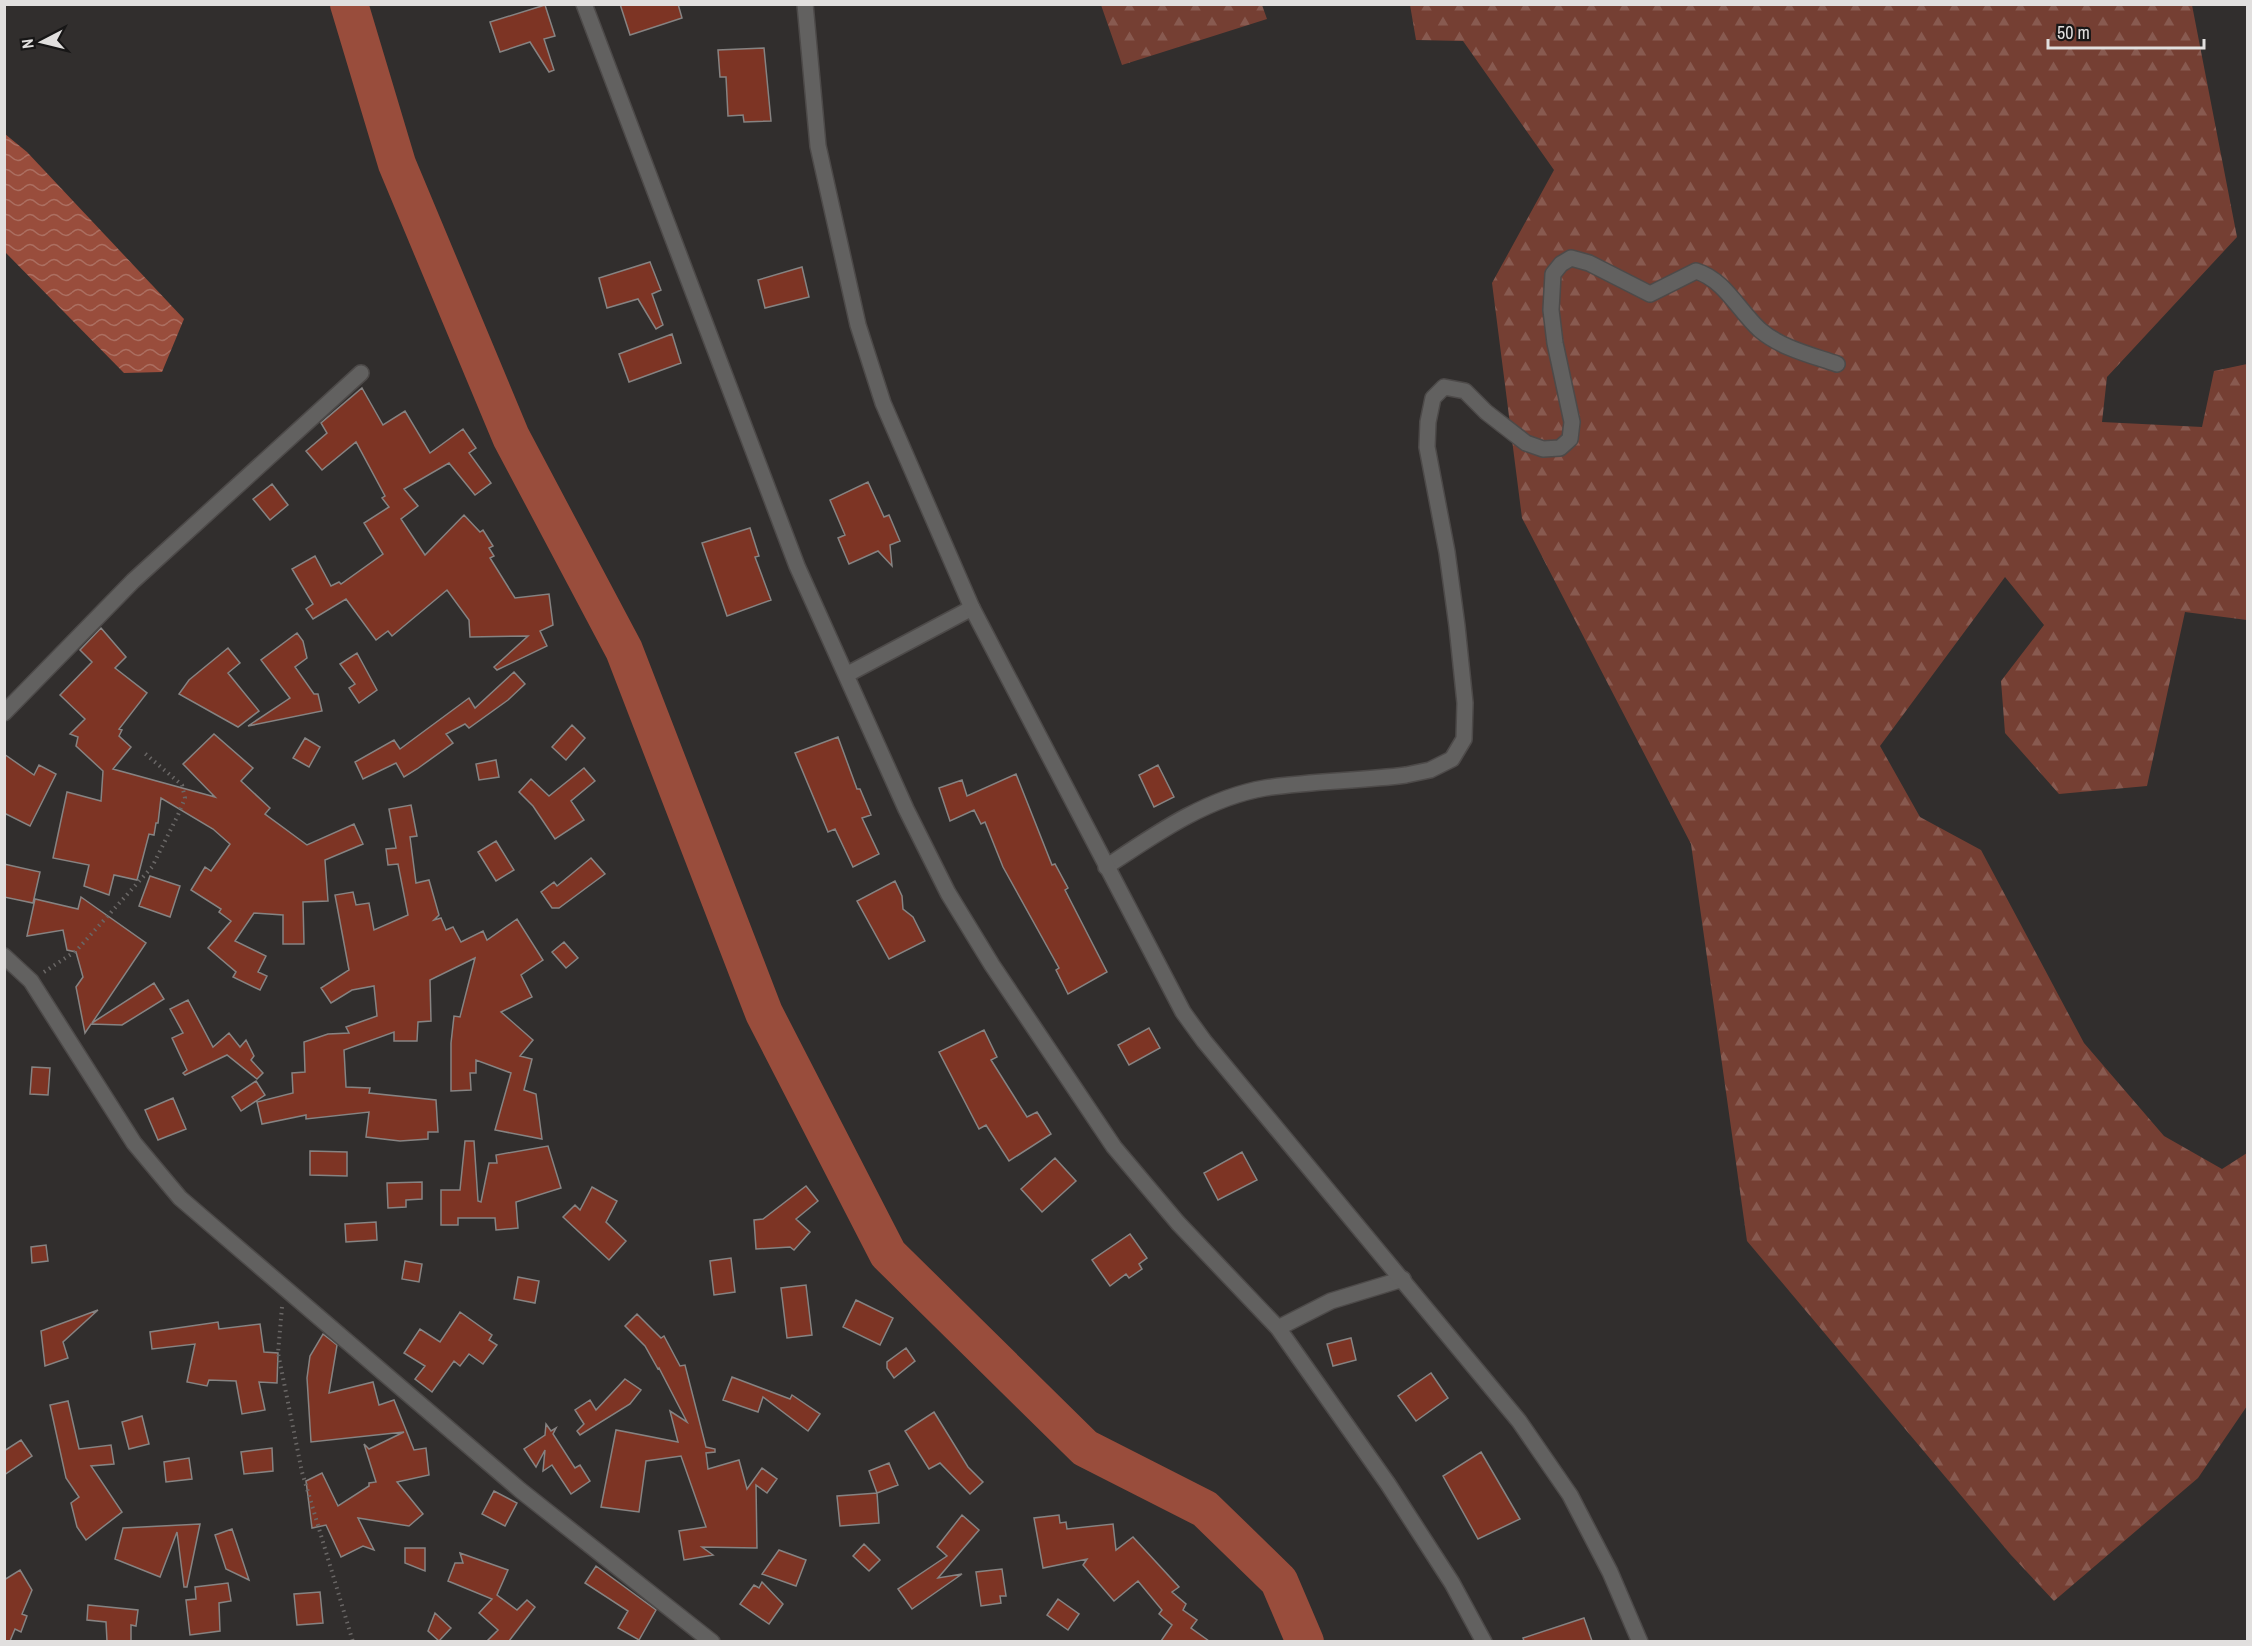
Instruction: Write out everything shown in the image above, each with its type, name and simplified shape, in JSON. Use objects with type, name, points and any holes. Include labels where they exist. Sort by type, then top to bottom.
[{"type":"street","points":[[584,4],[797,566],[922,843],[948,893],[992,965],[1114,1147],[1186,1232],[1278,1328],[1388,1484],[1452,1583],[1484,1641]]},
{"type":"street","points":[[806,4],[818,146],[858,326],[883,403],[972,608],[1160,972],[1204,1041],[1519,1420],[1570,1495],[1610,1572],[1640,1641]]},
{"type":"street","points":[[1106,867],[1170,824],[1229,799],[1263,788],[1407,775],[1430,770],[1452,759],[1464,739],[1465,703],[1447,552],[1427,447],[1428,422],[1433,398],[1444,387],[1465,391],[1486,412],[1526,443],[1543,449],[1560,448],[1570,439],[1572,423],[1555,343],[1551,310],[1553,274],[1561,264],[1571,258],[1589,263],[1650,294],[1680,276],[1695,271],[1711,276],[1760,330],[1781,344],[1837,364]]},
{"type":"street","points":[[4,713],[133,581],[361,373]]},
{"type":"street","points":[[846,675],[972,608]]},
{"type":"street","points":[[4,956],[31,981],[134,1143],[180,1198],[520,1490],[712,1641]]},
{"type":"street","points":[[1278,1328],[1331,1301],[1402,1279]]},
{"type":"path","points":[[31,981],[76,951],[152,867],[178,815],[185,798],[182,784],[174,774],[142,752]]},
{"type":"path","points":[[284,1289],[278,1353],[302,1472],[354,1641]]},
{"type":"green space","points":[[1101,5],[1262,5],[1267,19],[1122,65]]},
{"type":"green space","points":[[1410,5],[2192,5],[2237,237],[2107,377],[2102,422],[2202,427],[2214,371],[2247,364],[2247,620],[2185,612],[2147,786],[2059,794],[2005,733],[2001,681],[2044,625],[2005,577],[1880,746],[1920,817],[1981,850],[2084,1043],[2164,1136],[2222,1169],[2247,1153],[2247,1406],[2198,1478],[2054,1601],[2011,1555],[1747,1241],[1691,844],[1522,518],[1492,283],[1554,170],[1463,41],[1416,40]]},
{"type":"water","points":[[5,134],[27,152],[184,319],[162,372],[124,373],[5,252]]},
{"type":"building","points":[[620,4],[678,4],[682,18],[630,35]]},
{"type":"building","points":[[545,5],[555,36],[544,39],[554,70],[549,72],[530,42],[500,52],[490,22]]},
{"type":"building","points":[[764,48],[771,121],[744,122],[743,115],[728,116],[726,77],[720,77],[718,50]]},
{"type":"building","points":[[650,262],[661,290],[652,294],[663,325],[656,329],[638,299],[607,308],[599,278]]},
{"type":"building","points":[[802,267],[809,297],[765,308],[758,280]]},
{"type":"building","points":[[672,334],[681,363],[629,382],[619,354]]},
{"type":"building","points":[[362,388],[383,425],[405,411],[430,453],[463,429],[476,448],[469,453],[491,483],[475,495],[449,463],[404,489],[418,506],[401,519],[425,555],[464,515],[480,532],[483,530],[493,546],[489,548],[494,556],[490,558],[515,598],[549,594],[553,625],[540,631],[547,646],[497,670],[494,667],[528,636],[470,637],[469,620],[447,590],[392,636],[388,631],[376,640],[346,599],[313,619],[306,609],[313,604],[292,569],[315,556],[331,586],[339,582],[341,584],[383,554],[364,523],[389,507],[382,498],[385,496],[356,442],[322,470],[306,451],[327,433],[321,423]]},
{"type":"building","points":[[868,482],[884,517],[889,515],[900,541],[890,545],[892,566],[878,551],[849,564],[838,538],[845,535],[830,500]]},
{"type":"building","points":[[272,484],[288,505],[270,520],[253,499]]},
{"type":"building","points":[[750,528],[759,556],[755,557],[771,600],[727,616],[702,543]]},
{"type":"building","points":[[101,628],[126,657],[115,668],[147,693],[119,729],[122,730],[119,736],[131,747],[113,769],[215,797],[183,764],[214,734],[253,768],[241,781],[270,808],[265,814],[307,845],[354,824],[363,844],[325,860],[328,901],[303,902],[304,944],[283,944],[283,915],[254,913],[235,941],[266,956],[258,972],[267,976],[260,990],[233,977],[236,972],[208,948],[231,921],[219,912],[221,909],[191,890],[205,867],[211,871],[230,844],[213,829],[161,798],[158,823],[156,823],[154,835],[149,834],[137,880],[114,875],[109,895],[84,886],[89,865],[53,858],[67,792],[101,801],[103,771],[76,746],[78,737],[70,734],[85,719],[60,695],[92,662],[80,650]]},
{"type":"building","points":[[297,633],[303,641],[307,658],[295,667],[314,694],[318,694],[322,711],[248,726],[290,698],[261,660]]},
{"type":"building","points":[[228,648],[240,663],[228,673],[259,711],[238,727],[179,694],[189,680]]},
{"type":"building","points":[[357,653],[377,690],[359,703],[349,688],[355,684],[340,664]]},
{"type":"building","points":[[514,672],[525,684],[508,700],[469,728],[465,724],[446,734],[453,743],[417,769],[404,777],[396,763],[363,779],[355,762],[394,740],[400,749],[469,698],[475,708]]},
{"type":"building","points":[[572,725],[585,738],[566,760],[552,747]]},
{"type":"building","points":[[838,737],[857,789],[860,789],[871,815],[862,818],[879,854],[853,867],[835,829],[828,832],[795,753]]},
{"type":"building","points":[[305,738],[320,747],[309,767],[293,758]]},
{"type":"building","points":[[4,754],[34,775],[39,765],[56,774],[30,826],[4,813]]},
{"type":"building","points":[[496,760],[499,777],[479,780],[476,764]]},
{"type":"building","points":[[1158,765],[1174,797],[1154,807],[1139,775]]},
{"type":"building","points":[[584,768],[595,781],[571,801],[584,820],[555,839],[533,806],[519,792],[531,779],[549,796]]},
{"type":"building","points":[[1016,774],[1052,865],[1055,864],[1068,888],[1065,890],[1107,972],[1068,994],[1056,970],[1059,968],[1003,867],[985,822],[981,824],[974,810],[950,821],[939,788],[962,780],[967,796]]},
{"type":"building","points":[[411,805],[417,836],[410,837],[416,883],[429,880],[439,915],[434,920],[441,918],[446,930],[453,927],[461,942],[483,931],[487,940],[517,919],[543,960],[521,975],[532,997],[501,1012],[533,1040],[520,1056],[532,1059],[524,1090],[536,1094],[542,1139],[495,1130],[511,1073],[476,1060],[476,1073],[470,1073],[471,1090],[451,1091],[451,1043],[454,1016],[460,1017],[475,958],[430,980],[431,1021],[418,1022],[417,1041],[394,1041],[394,1032],[344,1050],[346,1087],[370,1088],[369,1093],[436,1100],[438,1132],[428,1132],[428,1139],[400,1141],[366,1137],[369,1112],[306,1119],[306,1115],[262,1124],[257,1102],[293,1093],[292,1073],[305,1072],[304,1042],[328,1034],[349,1033],[346,1027],[377,1016],[374,986],[352,990],[331,1003],[321,988],[349,970],[335,895],[353,892],[356,905],[369,903],[374,930],[408,915],[398,864],[388,865],[386,849],[396,848],[389,809]]},
{"type":"building","points":[[496,841],[514,870],[496,881],[478,852]]},
{"type":"building","points":[[591,858],[605,874],[559,908],[552,908],[541,892],[554,882],[557,886]]},
{"type":"building","points":[[4,864],[40,872],[33,903],[4,897]]},
{"type":"building","points":[[150,876],[180,886],[170,917],[139,906]]},
{"type":"building","points":[[895,881],[902,896],[903,909],[913,917],[925,941],[889,959],[857,901]]},
{"type":"building","points":[[81,897],[146,943],[92,1023],[154,983],[164,999],[122,1025],[91,1024],[85,1033],[76,987],[83,977],[76,952],[67,950],[63,930],[27,936],[35,899],[78,909]]},
{"type":"building","points":[[564,942],[578,958],[566,968],[552,952]]},
{"type":"building","points":[[188,1000],[213,1047],[229,1033],[240,1047],[246,1040],[254,1056],[251,1060],[263,1073],[257,1079],[227,1055],[185,1075],[183,1073],[187,1070],[172,1038],[183,1033],[170,1009]]},
{"type":"building","points":[[1149,1028],[1160,1048],[1129,1065],[1118,1045]]},
{"type":"building","points":[[984,1030],[997,1057],[991,1060],[1027,1117],[1037,1112],[1051,1134],[1009,1161],[986,1125],[979,1129],[939,1052]]},
{"type":"building","points":[[32,1067],[50,1068],[48,1095],[30,1094]]},
{"type":"building","points":[[256,1081],[265,1095],[241,1111],[232,1097]]},
{"type":"building","points":[[173,1098],[186,1129],[158,1140],[145,1110]]},
{"type":"building","points":[[465,1141],[474,1141],[478,1201],[481,1202],[489,1163],[497,1163],[496,1155],[548,1146],[561,1188],[516,1202],[518,1228],[496,1230],[495,1218],[458,1218],[458,1225],[441,1225],[441,1190],[460,1190]]},
{"type":"building","points":[[310,1151],[347,1152],[347,1176],[310,1175]]},
{"type":"building","points":[[1242,1152],[1257,1180],[1218,1200],[1204,1173]]},
{"type":"building","points":[[1055,1158],[1076,1181],[1042,1212],[1021,1189]]},
{"type":"building","points":[[422,1182],[422,1199],[406,1200],[406,1207],[388,1208],[387,1183]]},
{"type":"building","points":[[806,1186],[818,1201],[796,1219],[810,1232],[794,1250],[790,1247],[756,1249],[754,1220],[763,1219]]},
{"type":"building","points":[[592,1187],[617,1201],[606,1222],[626,1241],[609,1260],[563,1217],[575,1205],[580,1210]]},
{"type":"building","points":[[376,1222],[377,1240],[346,1242],[345,1224]]},
{"type":"building","points":[[1130,1234],[1147,1258],[1139,1264],[1142,1269],[1129,1278],[1126,1274],[1110,1286],[1092,1260]]},
{"type":"building","points":[[46,1245],[48,1261],[32,1263],[31,1247]]},
{"type":"building","points":[[731,1258],[735,1292],[714,1295],[710,1261]]},
{"type":"building","points":[[405,1261],[422,1264],[419,1282],[402,1279]]},
{"type":"building","points":[[518,1277],[539,1281],[535,1303],[514,1299]]},
{"type":"building","points":[[806,1285],[812,1335],[787,1338],[781,1288]]},
{"type":"building","points":[[856,1300],[893,1318],[880,1345],[843,1327]]},
{"type":"building","points":[[98,1310],[63,1342],[68,1358],[45,1366],[41,1331]]},
{"type":"building","points":[[460,1312],[492,1335],[489,1340],[497,1345],[483,1364],[469,1354],[460,1366],[454,1361],[432,1392],[415,1379],[425,1366],[404,1353],[420,1329],[440,1342]]},
{"type":"building","points":[[637,1314],[661,1338],[664,1336],[680,1366],[685,1365],[706,1447],[715,1449],[715,1452],[706,1453],[708,1469],[739,1460],[747,1489],[762,1468],[777,1479],[767,1493],[756,1485],[757,1548],[702,1547],[713,1555],[684,1560],[679,1531],[706,1527],[681,1456],[646,1461],[639,1512],[601,1507],[616,1430],[678,1442],[670,1411],[687,1422],[645,1346],[625,1326]]},
{"type":"building","points":[[218,1322],[219,1329],[260,1324],[264,1352],[278,1353],[277,1383],[259,1382],[265,1410],[242,1414],[236,1381],[209,1380],[207,1386],[187,1382],[195,1344],[152,1349],[150,1332]]},
{"type":"building","points":[[323,1334],[337,1345],[329,1393],[373,1382],[379,1405],[394,1400],[414,1450],[426,1448],[429,1475],[397,1482],[423,1514],[409,1526],[358,1518],[374,1550],[363,1546],[341,1557],[326,1525],[312,1528],[306,1481],[322,1473],[338,1506],[369,1486],[369,1483],[376,1482],[364,1444],[369,1449],[404,1432],[311,1442],[307,1378],[310,1356]]},
{"type":"building","points":[[1351,1338],[1356,1360],[1333,1366],[1327,1344]]},
{"type":"building","points":[[906,1348],[915,1361],[894,1378],[887,1368],[887,1362]]},
{"type":"building","points":[[1431,1373],[1448,1398],[1416,1421],[1398,1396]]},
{"type":"building","points":[[732,1377],[790,1399],[792,1395],[820,1414],[808,1431],[763,1397],[758,1412],[723,1400]]},
{"type":"building","points":[[625,1379],[641,1390],[630,1404],[580,1435],[577,1431],[584,1424],[575,1410],[590,1400],[596,1410]]},
{"type":"building","points":[[68,1401],[79,1449],[111,1445],[114,1464],[91,1466],[122,1512],[86,1540],[77,1527],[71,1503],[79,1497],[66,1478],[50,1405]]},
{"type":"building","points":[[934,1412],[968,1467],[983,1482],[970,1494],[940,1463],[929,1469],[905,1431]]},
{"type":"building","points":[[142,1416],[149,1444],[129,1449],[122,1422]]},
{"type":"building","points":[[546,1424],[551,1431],[556,1428],[553,1434],[575,1468],[580,1465],[590,1481],[571,1494],[552,1465],[543,1471],[545,1450],[536,1467],[524,1449],[545,1435]]},
{"type":"building","points":[[21,1440],[32,1456],[4,1475],[4,1451]]},
{"type":"building","points":[[272,1448],[273,1471],[244,1474],[241,1452]]},
{"type":"building","points":[[1481,1452],[1520,1519],[1478,1539],[1443,1476]]},
{"type":"building","points":[[189,1458],[192,1479],[166,1482],[164,1462]]},
{"type":"building","points":[[889,1463],[898,1485],[877,1493],[869,1471]]},
{"type":"building","points":[[494,1491],[517,1503],[505,1526],[482,1514]]},
{"type":"building","points":[[877,1493],[879,1523],[840,1526],[837,1496]]},
{"type":"building","points":[[962,1515],[979,1530],[938,1578],[962,1574],[912,1609],[898,1589],[947,1556],[937,1547]]},
{"type":"building","points":[[1059,1515],[1060,1523],[1066,1522],[1067,1529],[1113,1524],[1116,1550],[1133,1537],[1179,1587],[1172,1592],[1186,1604],[1183,1610],[1197,1620],[1191,1628],[1209,1641],[1161,1641],[1172,1625],[1159,1614],[1162,1610],[1138,1581],[1114,1601],[1083,1565],[1087,1559],[1043,1568],[1034,1518]]},
{"type":"building","points":[[200,1524],[187,1587],[184,1587],[177,1532],[160,1577],[115,1559],[123,1528]]},
{"type":"building","points":[[232,1529],[249,1580],[226,1569],[215,1535]]},
{"type":"building","points":[[864,1544],[880,1560],[869,1571],[853,1556]]},
{"type":"building","points":[[405,1548],[425,1548],[425,1571],[405,1563]]},
{"type":"building","points":[[779,1550],[806,1560],[796,1586],[762,1574]]},
{"type":"building","points":[[460,1553],[508,1570],[497,1595],[517,1610],[527,1600],[535,1607],[509,1641],[487,1641],[498,1630],[479,1613],[492,1599],[448,1581],[455,1563],[463,1563]]},
{"type":"building","points":[[596,1566],[656,1610],[639,1640],[618,1628],[628,1611],[585,1583]]},
{"type":"building","points":[[1002,1569],[1006,1596],[1000,1596],[1001,1603],[981,1606],[976,1572]]},
{"type":"building","points":[[20,1570],[32,1590],[22,1614],[27,1616],[21,1632],[15,1629],[10,1641],[4,1641],[4,1580]]},
{"type":"building","points":[[762,1582],[783,1604],[769,1624],[740,1604],[754,1585],[759,1588]]},
{"type":"building","points":[[228,1583],[231,1601],[219,1603],[220,1631],[190,1635],[186,1600],[196,1599],[195,1587]]},
{"type":"building","points":[[320,1592],[323,1623],[297,1625],[294,1594]]},
{"type":"building","points":[[1058,1599],[1079,1614],[1068,1630],[1047,1615]]},
{"type":"building","points":[[88,1605],[138,1610],[136,1626],[131,1625],[131,1641],[107,1641],[106,1622],[87,1620]]},
{"type":"building","points":[[435,1613],[451,1628],[439,1641],[428,1631]]},
{"type":"building","points":[[1584,1618],[1592,1641],[1524,1641],[1523,1638]]},
{"type":"waterway","points":[[349,4],[397,164],[511,437],[624,650],[764,1013],[888,1254],[1085,1448],[1205,1509],[1279,1581],[1305,1642]]}]
